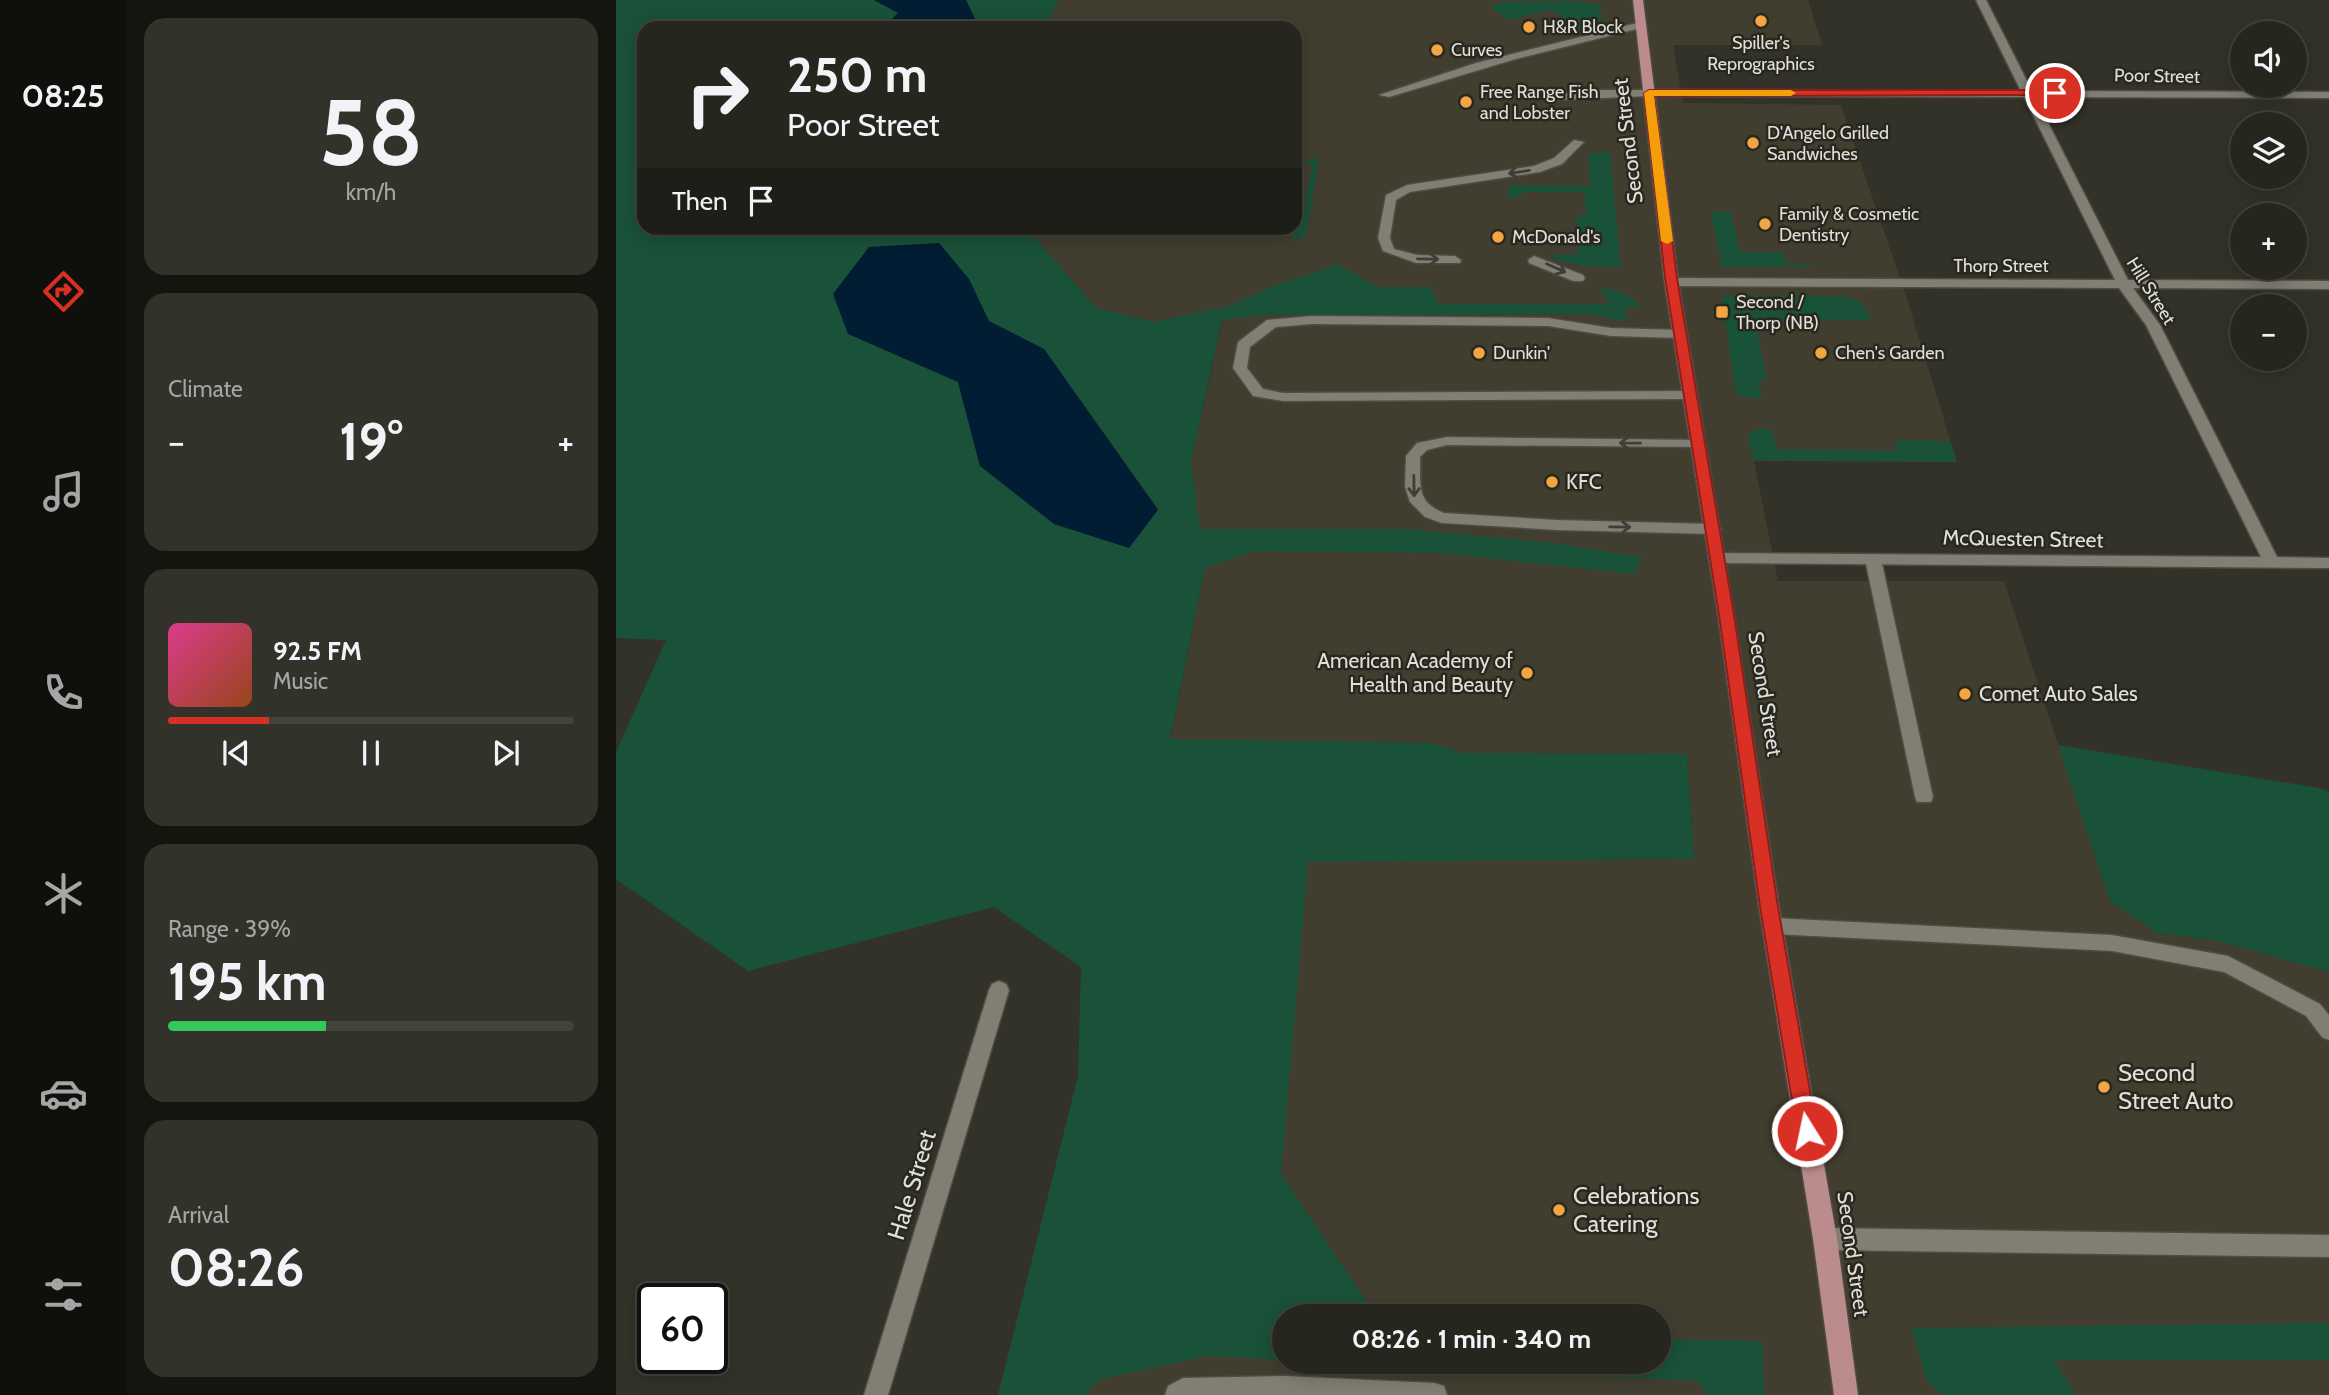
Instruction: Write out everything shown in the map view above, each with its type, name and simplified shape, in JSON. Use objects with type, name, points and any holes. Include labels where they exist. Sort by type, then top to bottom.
[{"type":"main road","name":"Second Street","points":[[1637,0],[1672,282],[1825,1239],[1846,1395]]},
{"type":"street","name":"Hill Street","points":[[1981,0],[2123,284],[2153,325],[2272,563]]},
{"type":"street","points":[[1385,95],[1494,59],[1641,25]]},
{"type":"street","name":"Poor Street","points":[[1556,97],[1602,93],[2028,92],[2329,95]]},
{"type":"street","points":[[1455,260],[1416,260],[1389,251],[1384,238],[1390,198],[1407,190],[1536,169],[1558,162],[1578,142]]},
{"type":"street","points":[[1534,260],[1578,278]]},
{"type":"street","name":"Thorp Street","points":[[1672,282],[2329,285]]},
{"type":"street","points":[[1680,334],[1611,332],[1548,322],[1272,323],[1243,345],[1240,368],[1258,393],[1283,397],[1691,395]]},
{"type":"street","points":[[1698,443],[1447,441],[1422,446],[1413,456],[1414,501],[1424,513],[1442,518],[1557,525],[1713,529]]},
{"type":"street","name":"McQuesten Street","points":[[1717,558],[2329,563]]},
{"type":"street","points":[[1872,559],[1924,797]]},
{"type":"street","points":[[1773,926],[2112,943],[2228,964],[2313,1010],[2329,1031]]},
{"type":"street","name":"Hale Street","points":[[876,1395],[999,990]]},
{"type":"street","points":[[1825,1239],[2329,1246]]},
{"type":"street","points":[[1177,1395],[1183,1390],[1286,1388],[1435,1395]]},
{"type":"shaded area","points":[[1059,0],[1808,0],[1822,45],[1673,45],[1683,103],[1841,105],[1907,299],[1957,462],[1754,461],[1778,581],[2004,581],[2110,901],[2157,933],[2219,941],[2329,972],[2329,1395],[998,1395],[1272,1334],[1272,1374],[1671,1374],[1671,1304],[1361,1304],[1367,1302],[1281,1174],[1307,862],[1694,859],[1687,754],[1462,753],[1431,743],[1170,740],[1205,568],[1191,462],[1225,308],[1153,322],[1095,307],[1033,235],[1302,235],[1302,21],[1048,21]]},
{"type":"green space","points":[[616,0],[874,0],[898,13],[890,21],[637,21],[637,235],[1033,235],[1095,307],[1153,322],[1225,307],[1279,284],[1338,264],[1377,287],[1431,287],[1438,304],[1609,304],[1600,288],[1623,293],[1642,307],[1627,307],[1626,322],[1591,314],[1265,315],[1222,320],[1191,462],[1200,529],[1406,529],[1554,543],[1642,557],[1634,574],[1441,553],[1254,551],[1205,568],[1170,739],[1431,743],[1462,753],[1687,754],[1694,859],[1308,862],[1281,1174],[1367,1302],[1372,1304],[1272,1304],[1272,1359],[1209,1356],[1100,1379],[1085,1395],[998,1395],[1078,1076],[1081,967],[994,907],[748,971],[616,879],[616,752],[666,640],[616,638]],"holes":[[[969,279],[988,321],[1044,349],[1158,509],[980,466],[958,382]]]},
{"type":"green space","points":[[966,0],[1059,0],[1048,21],[975,19]]},
{"type":"green space","points":[[1572,1],[1600,5],[1602,20],[1580,29],[1552,10],[1508,20],[1489,6],[1505,2]]},
{"type":"green space","points":[[1592,153],[1610,153],[1621,267],[1573,264],[1545,255],[1579,254],[1576,215],[1586,215],[1584,192],[1522,192],[1521,197],[1508,197],[1509,185],[1590,186],[1588,158]]},
{"type":"green space","points":[[1316,158],[1319,160],[1306,237],[1295,239],[1291,235],[1302,235],[1302,216],[1312,163],[1302,163]]},
{"type":"green space","points":[[1711,212],[1731,212],[1740,252],[1783,252],[1786,263],[1829,266],[1722,267]]},
{"type":"green space","points":[[1722,295],[1843,296],[1861,303],[1870,320],[1755,320],[1767,380],[1758,381],[1762,397],[1756,399],[1736,395]]},
{"type":"green space","points":[[1761,428],[1772,430],[1777,449],[1896,451],[1895,440],[1950,441],[1957,462],[1753,460],[1748,434]]},
{"type":"green space","points":[[2058,745],[2319,788],[2329,792],[2329,972],[2219,941],[2157,933],[2110,901]]},
{"type":"green space","points":[[2329,1323],[2329,1360],[2054,1360],[2076,1395],[1943,1395],[1927,1382],[1912,1328]]},
{"type":"green space","points":[[1671,1339],[1762,1341],[1764,1395],[1708,1395],[1697,1381],[1556,1374],[1671,1374]]},
{"type":"water","points":[[874,0],[966,0],[975,21],[890,21],[898,13]]},
{"type":"water","points":[[939,243],[969,279],[989,321],[1044,349],[1158,510],[1129,548],[1054,524],[980,466],[958,382],[848,334],[833,294],[869,247]]},
{"type":"slow traffic","points":[[1667,241],[1649,93],[1791,93]]},
{"type":"place","name":"Spiller's Reprographics","points":[[1761,21]]},
{"type":"place","name":"H&R Block","points":[[1529,27]]},
{"type":"place","name":"Curves","points":[[1437,50]]},
{"type":"place","name":"Free Range Fish and Lobster","points":[[1466,102]]},
{"type":"place","name":"D'Angelo Grilled Sandwiches","points":[[1753,143]]},
{"type":"place","name":"Family & Cosmetic Dentistry","points":[[1765,224]]},
{"type":"place","name":"McDonald's","points":[[1498,237]]},
{"type":"place","name":"Second / Thorp (NB)","points":[[1722,312]]},
{"type":"place","name":"Dunkin'","points":[[1479,353]]},
{"type":"place","name":"Chen's Garden","points":[[1821,353]]},
{"type":"place","name":"KFC","points":[[1552,482]]},
{"type":"place","name":"American Academy of Health and Beauty","points":[[1527,673]]},
{"type":"place","name":"Comet Auto Sales","points":[[1965,694]]},
{"type":"place","name":"Second Street Auto","points":[[2104,1087]]},
{"type":"place","name":"Celebrations Catering","points":[[1559,1210]]},
{"type":"route","points":[[1807,1131],[1769,907],[1727,615],[1671,278],[1649,93],[2055,93]]}]
